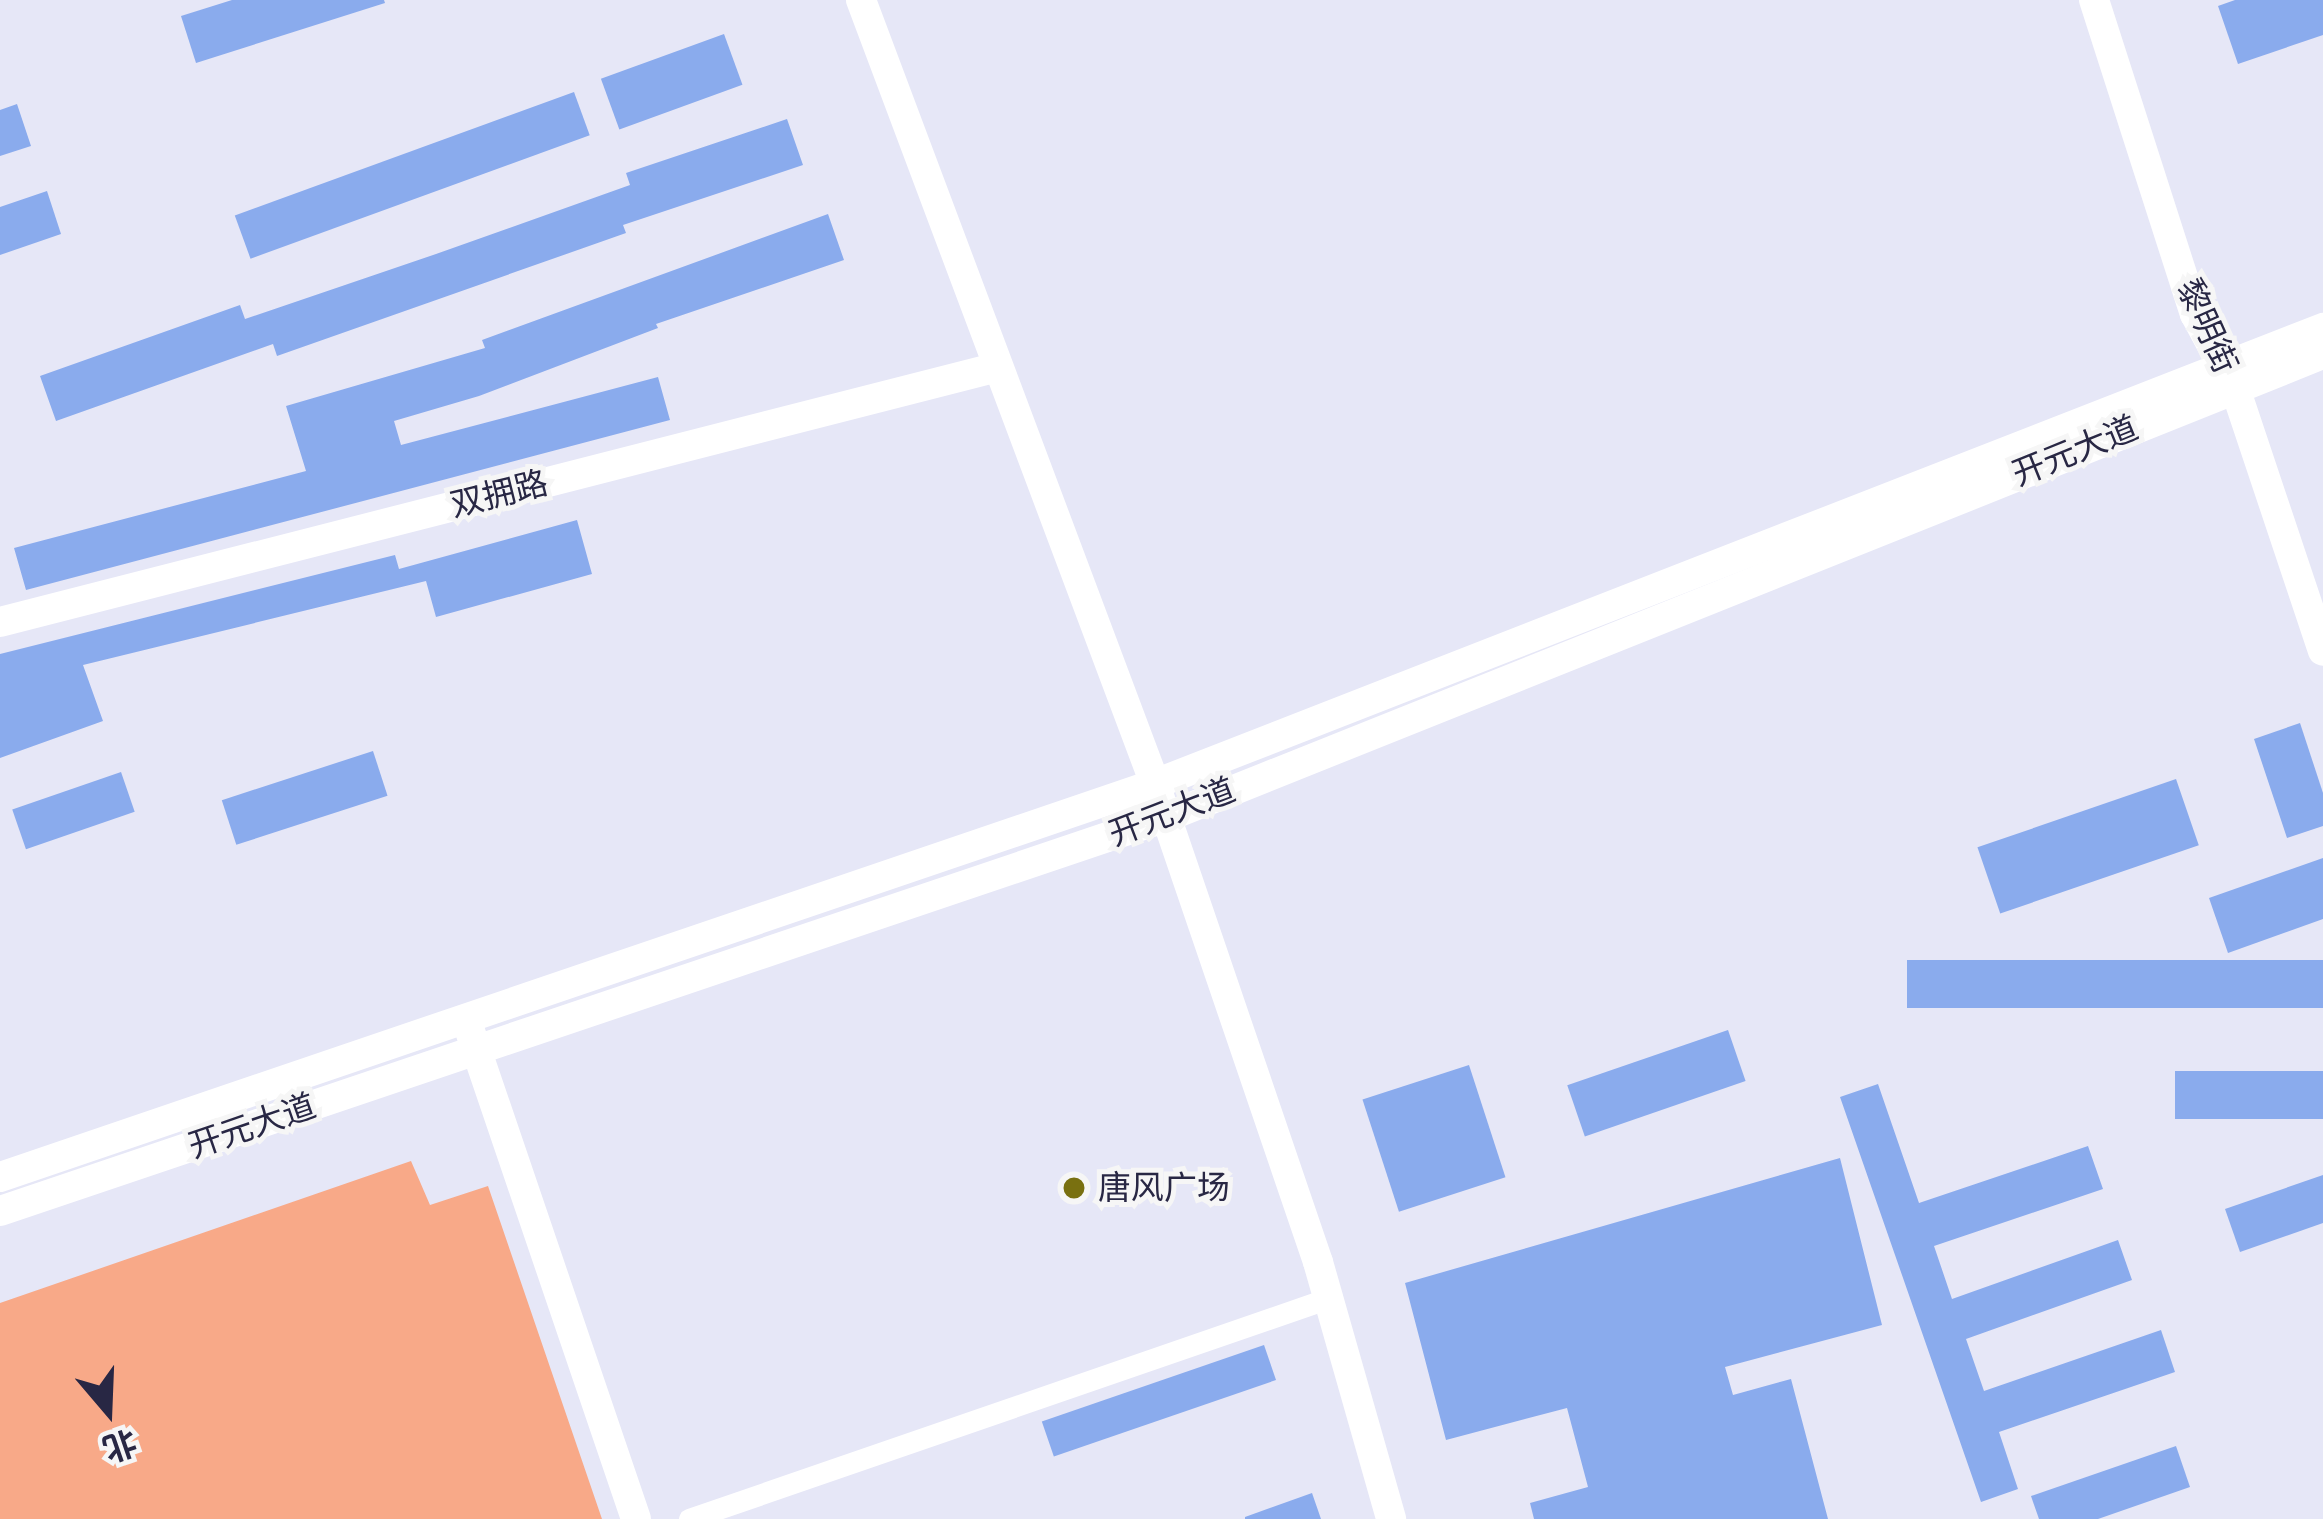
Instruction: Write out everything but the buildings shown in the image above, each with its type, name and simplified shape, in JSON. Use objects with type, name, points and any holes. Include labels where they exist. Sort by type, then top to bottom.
[{"type":"main road","points":[[861,0],[1154,784],[1329,1298],[1391,1519]]},
{"type":"main road","name":"黎明街","points":[[2093,0],[2195,314],[2229,378],[2323,651]]},
{"type":"main road","name":"开元大道","points":[[0,1211],[1164,818],[2229,378],[2323,328]]},
{"type":"main road","name":"开元大道","points":[[0,1177],[1154,784],[2229,378],[2323,354]]},
{"type":"main road","name":"双拥路","points":[[0,622],[998,367]]},
{"type":"main road","points":[[465,1018],[636,1519]]},
{"type":"street","points":[[689,1519],[1329,1298]]},
{"type":"shaded area","points":[[411,1161],[430,1205],[488,1186],[602,1519],[0,1519],[0,1303]]},
{"type":"place","name":"唐风广场","points":[[1074,1188]]}]
